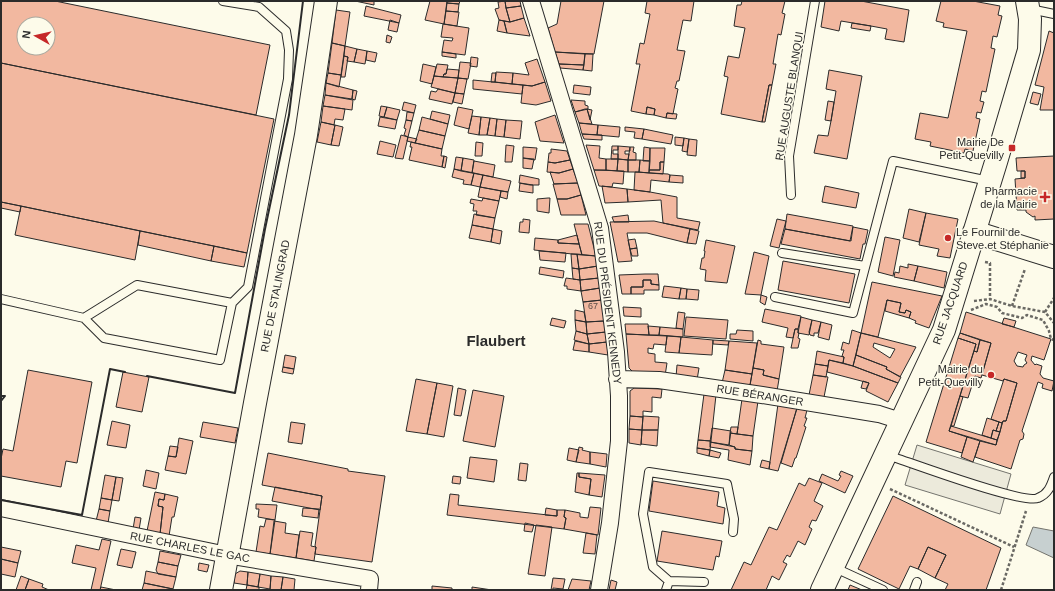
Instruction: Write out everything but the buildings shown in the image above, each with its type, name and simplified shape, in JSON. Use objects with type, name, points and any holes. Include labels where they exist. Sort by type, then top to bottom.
[{"type":"street","name":"RUE DE STALINGRAD","points":[[221,590],[306,134],[326,1]]},
{"type":"street","name":"RUE DU PRÉSIDENT KENNEDY","points":[[531,1],[600,228],[616,352],[617,379],[620,396],[619,441],[610,523],[599,590]]},
{"type":"street","name":"RUE JACQUARD","points":[[822,590],[957,302],[967,255],[1029,50],[1030,19],[1028,5]]},
{"type":"street","points":[[974,232],[1054,257]]},
{"type":"street","name":"RUE BÉRANGER","points":[[617,379],[659,380],[762,395],[879,414],[901,421]]},
{"type":"street","name":"RUE CHARLES LE GAC","points":[[1,508],[227,555],[370,579],[369,590]]},
{"type":"lane","points":[[1,299],[84,318],[104,338],[220,360],[232,303],[248,287],[288,78],[289,50],[286,31],[259,7],[223,1]]},
{"type":"lane","name":"RUE AUGUSTE BLANQUI","points":[[791,195],[789,156],[816,1]]},
{"type":"lane","points":[[1028,5],[1054,14]]},
{"type":"lane","points":[[775,297],[853,313],[893,161],[990,181]]},
{"type":"lane","points":[[782,252],[865,266]]},
{"type":"lane","points":[[84,318],[137,285],[232,303]]},
{"type":"lane","points":[[886,455],[1007,495],[1029,499],[1038,498],[1050,489],[1054,477]]},
{"type":"lane","points":[[704,582],[669,581],[653,567],[643,514],[649,472],[727,484],[734,519],[733,532]]},
{"type":"lane","points":[[833,567],[882,590]]},
{"type":"lane","points":[[666,590],[669,581]]},
{"type":"path","points":[[1012,306],[1031,250]]},
{"type":"path","points":[[967,255],[990,263],[990,299]]},
{"type":"path","points":[[1045,312],[1054,298]]},
{"type":"path","points":[[1054,323],[1045,312],[1012,306],[990,299],[957,302],[959,309],[966,312],[986,304],[997,307],[1002,313],[1022,318],[1027,315],[1043,320],[1049,331],[1051,339],[1054,340]]},
{"type":"path","points":[[872,484],[895,491],[1014,547]]},
{"type":"path","points":[[1001,590],[1029,499]]},
{"type":"shaded area","points":[[917,445],[1011,474],[1000,514],[905,485]]},
{"type":"shaded area","points":[[1033,527],[1054,531],[1054,558],[1026,545]]},
{"type":"wall","points":[[147,376],[235,393],[265,229],[289,115],[303,1]]},
{"type":"wall","points":[[1,500],[82,515],[110,369],[125,372]]},
{"type":"wall","points":[[1,396],[5,396],[1,401]]},
{"type":"place","name":"Mairie De Petit-Quevilly","points":[[1012,148]]},
{"type":"place","name":"Pharmacie de la Mairie","points":[[1045,197]]},
{"type":"place","name":"Le Fournil de Steve et Stéphanie","points":[[948,238]]},
{"type":"place","name":"Mairie du Petit-Quevilly","points":[[991,375]]},
{"type":"district","name":"Flaubert","points":[[496,340]]}]
